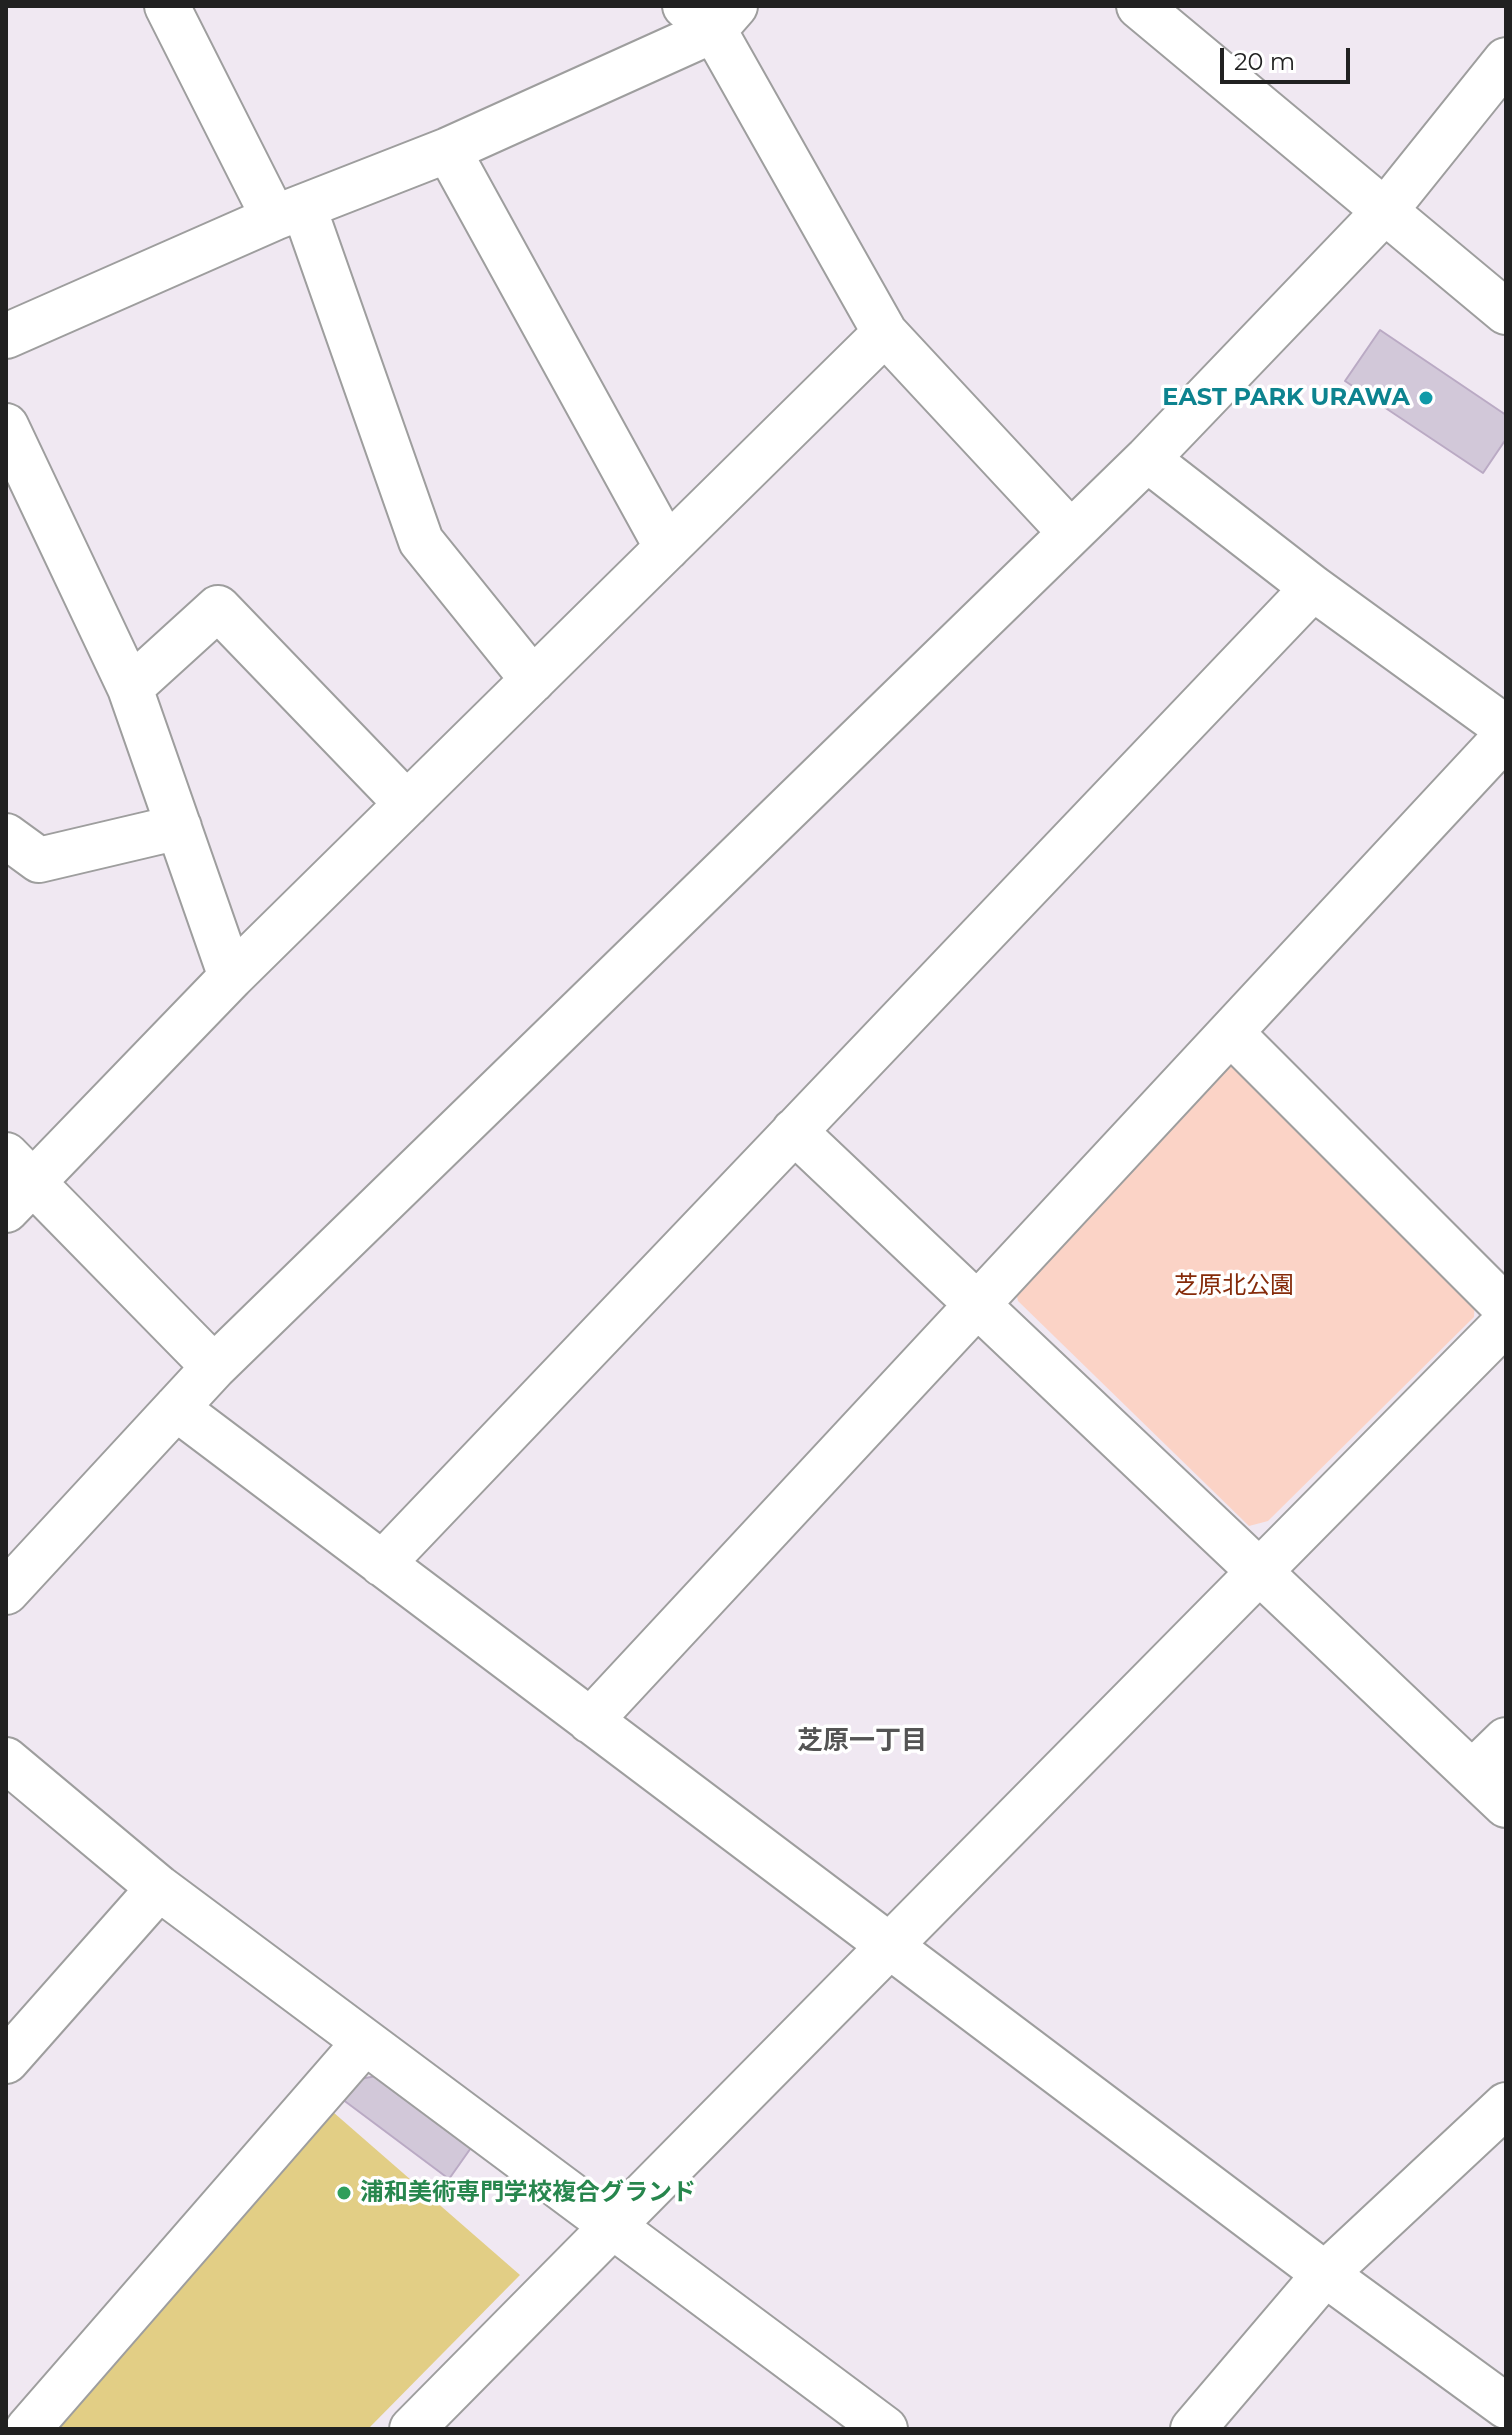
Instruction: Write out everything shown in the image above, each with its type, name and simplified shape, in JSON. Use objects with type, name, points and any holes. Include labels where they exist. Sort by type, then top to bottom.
[{"type":"street","points":[[167,6],[289,213],[421,541],[533,680]]},
{"type":"street","points":[[1139,6],[1506,312]]},
{"type":"street","points":[[6,336],[289,213],[448,150],[711,14],[885,333],[1071,533]]},
{"type":"street","points":[[6,1592],[214,1367],[1147,459],[1384,212],[1506,60]]},
{"type":"street","points":[[448,150],[667,548]]},
{"type":"street","points":[[214,1367],[15,1183],[231,977],[885,333]]},
{"type":"street","points":[[6,426],[130,688],[231,977]]},
{"type":"street","points":[[1147,459],[1313,588],[1506,728]]},
{"type":"street","points":[[382,1564],[1313,588]]},
{"type":"street","points":[[130,688],[218,608],[407,804]]},
{"type":"street","points":[[590,1721],[1506,736]]},
{"type":"street","points":[[6,836],[39,860],[179,827]]},
{"type":"street","points":[[1231,1033],[1506,1308]]},
{"type":"street","points":[[794,1131],[1506,1805]]},
{"type":"street","points":[[412,2429],[1506,1322]]},
{"type":"street","points":[[176,1408],[1325,2274],[1506,2406]]},
{"type":"street","points":[[1472,1773],[1506,1740]]},
{"type":"street","points":[[6,1760],[159,1888],[614,2226],[868,2424]]},
{"type":"street","points":[[6,2061],[159,1888]]},
{"type":"street","points":[[28,2429],[364,2043]]},
{"type":"street","points":[[1193,2429],[1325,2274],[1506,2105]]},
{"type":"green space","name":"芝原北公園","points":[[1228,1062],[1248,1068],[1475,1299],[1474,1317],[1268,1521],[1249,1526],[1018,1301],[1013,1279]]},
{"type":"shaded area","name":"浦和美術専門学校複合グランド","points":[[333,2112],[520,2275],[368,2429],[62,2429],[56,2423]]},
{"type":"building","name":"EAST PARK URAWA","points":[[1380,330],[1506,415],[1506,439],[1483,473],[1345,381]]},
{"type":"building","points":[[377,2076],[473,2145],[449,2179],[342,2099],[359,2079]]},
{"type":"place","name":"EAST PARK URAWA","points":[[1426,398]]},
{"type":"place","name":"浦和美術専門学校複合グランド","points":[[344,2193]]},
{"type":"district","name":"芝原一丁目","points":[[862,1741]]}]
